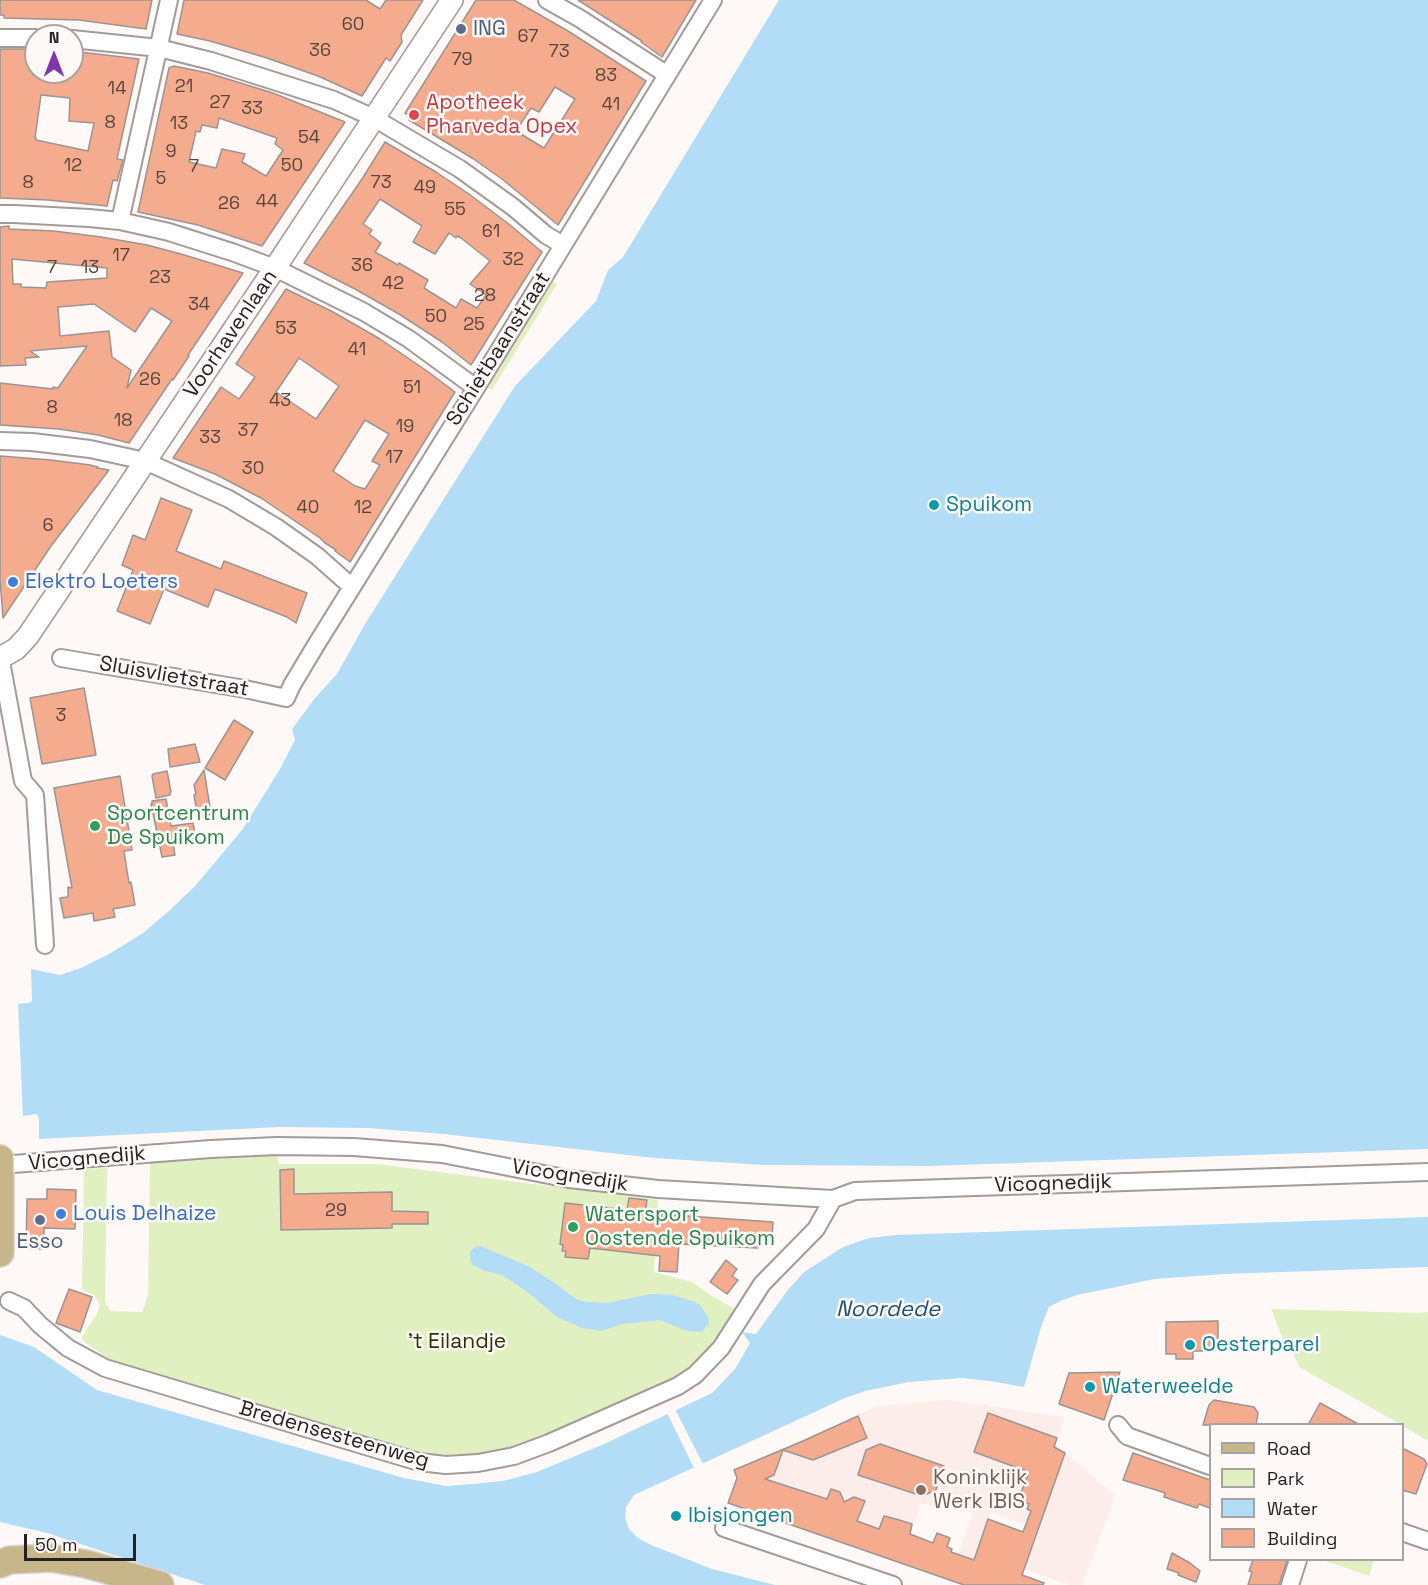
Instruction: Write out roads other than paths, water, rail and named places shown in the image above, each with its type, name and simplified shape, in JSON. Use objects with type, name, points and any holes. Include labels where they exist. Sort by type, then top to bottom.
[{"type":"main road","points":[[0,1159],[0,1253]]},
{"type":"main road","points":[[0,1551],[33,1548],[51,1558]]},
{"type":"main road","points":[[0,1564],[10,1560],[51,1558],[86,1564],[160,1585]]},
{"type":"street","points":[[120,221],[169,0]]},
{"type":"street","name":"Voorhavenlaan","points":[[0,657],[16,649],[28,636],[452,0]]},
{"type":"street","points":[[547,0],[666,74]]},
{"type":"street","name":"Schietbaanstraat","points":[[286,698],[713,0]]},
{"type":"street","points":[[0,38],[24,38]]},
{"type":"street","points":[[84,40],[159,48],[211,61],[334,100],[374,118],[460,169],[513,207],[546,235],[563,245]]},
{"type":"street","points":[[0,214],[120,221],[169,232],[275,268],[364,312],[409,339],[476,388]]},
{"type":"street","points":[[0,441],[32,442],[90,449],[146,461],[229,499],[276,527],[317,556],[352,587]]},
{"type":"street","points":[[0,657],[24,781],[35,795],[45,945]]},
{"type":"street","name":"Sluisvlietstraat","points":[[62,658],[286,698]]},
{"type":"street","name":"Vicognedijk","points":[[0,1166],[211,1149],[278,1146],[354,1147],[442,1154],[569,1179],[647,1188],[833,1199],[855,1191],[1428,1172]]},
{"type":"street","name":"Bredensesteenweg","points":[[9,1301],[24,1308],[40,1325],[68,1348],[105,1368],[418,1462],[446,1465],[478,1463],[514,1456],[549,1443],[678,1386],[695,1375],[722,1348],[762,1284],[816,1229],[833,1199]]},
{"type":"street","points":[[1118,1425],[1127,1436],[1209,1466]]},
{"type":"street","points":[[724,1528],[893,1585]]},
{"type":"street","points":[[1404,1533],[1428,1541]]},
{"type":"street","points":[[1290,1585],[1298,1561]]},
{"type":"water","name":"Spuikom","points":[[779,0],[1428,0],[1428,1149],[930,1166],[763,1165],[654,1158],[444,1134],[367,1128],[279,1127],[39,1139],[39,1118],[36,1114],[0,1118],[14,1004],[32,1001],[31,969],[60,975],[81,968],[109,954],[143,933],[195,886],[242,830],[295,740],[292,729],[315,698],[337,674],[365,624],[515,386],[596,301],[608,270],[623,257]]},
{"type":"water","name":"Noordede","points":[[1428,1217],[1428,1267],[1224,1274],[1155,1279],[1077,1295],[1049,1307],[1024,1387],[962,1378],[909,1382],[865,1391],[845,1398],[634,1495],[626,1507],[625,1518],[629,1529],[638,1538],[651,1545],[712,1569],[775,1585],[205,1585],[47,1533],[0,1522],[0,1335],[34,1347],[97,1390],[404,1478],[446,1486],[472,1484],[503,1481],[537,1472],[604,1444],[712,1393],[735,1369],[750,1343],[742,1332],[756,1334],[787,1291],[804,1272],[843,1247],[869,1238],[896,1235]]},
{"type":"water","points":[[481,1246],[530,1267],[576,1299],[607,1303],[650,1294],[673,1295],[701,1306],[709,1323],[702,1332],[687,1331],[660,1320],[623,1324],[601,1331],[582,1328],[557,1317],[530,1294],[502,1275],[473,1265],[470,1252],[475,1247]]},
{"type":"place","name":"ING","points":[[461,29]]},
{"type":"place","name":"Apotheek Pharveda Opex","points":[[414,115]]},
{"type":"place","name":"Spuikom","points":[[934,505]]},
{"type":"place","name":"Elektro Loeters","points":[[13,582]]},
{"type":"place","name":"Sportcentrum De Spuikom","points":[[95,826]]},
{"type":"place","name":"Louis Delhaize","points":[[61,1214]]},
{"type":"place","name":"Esso","points":[[40,1220]]},
{"type":"place","name":"Watersport Oostende Spuikom","points":[[573,1227]]},
{"type":"place","name":"Oesterparel","points":[[1190,1345]]},
{"type":"place","name":"Waterweelde","points":[[1090,1387]]},
{"type":"place","name":"Koninklijk Werk IBIS","points":[[921,1490]]},
{"type":"place","name":"Ibisjongen","points":[[676,1516]]},
{"type":"park label","name":"'t Eilandje","points":[[457,1342]]}]
